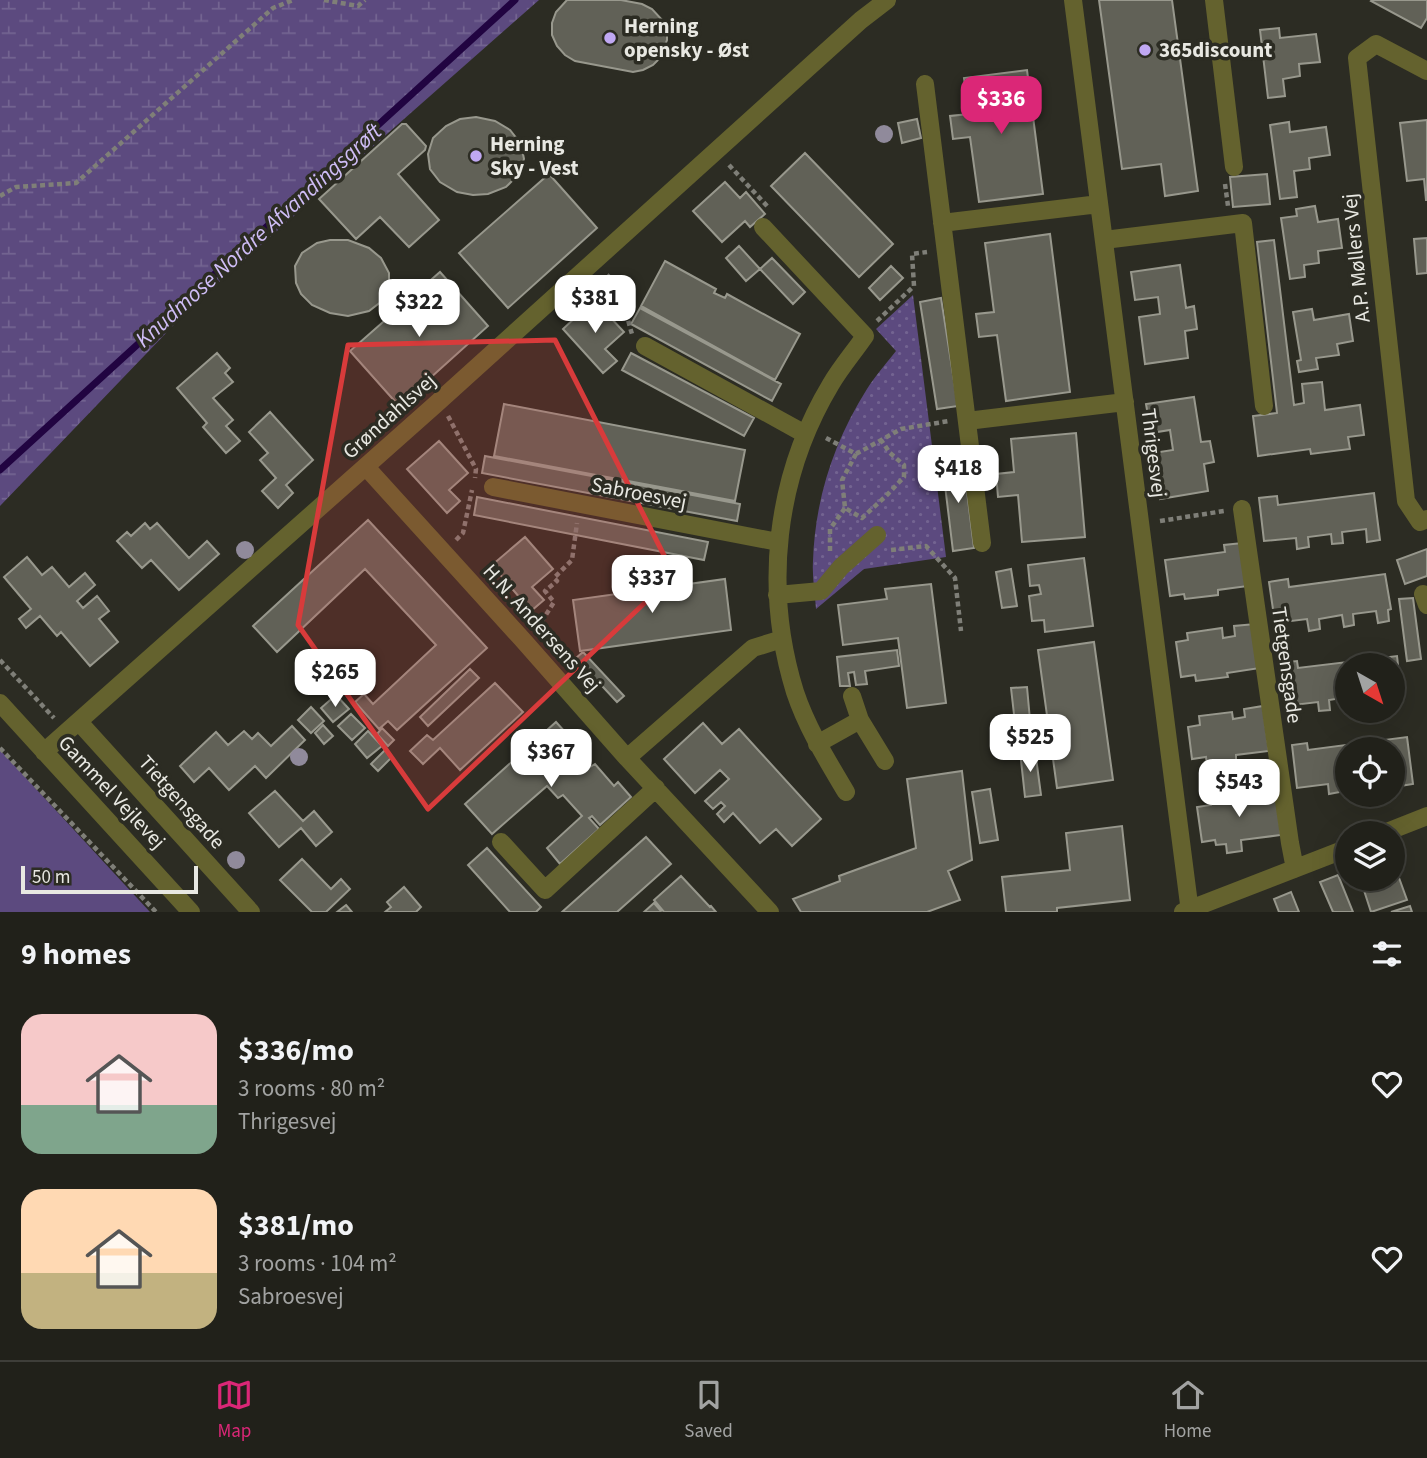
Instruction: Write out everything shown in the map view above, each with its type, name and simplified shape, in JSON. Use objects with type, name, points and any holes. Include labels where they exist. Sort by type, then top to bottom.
[{"type":"street","name":"Grøndahlsvej","points":[[44,752],[887,0]]},
{"type":"street","name":"Thrigesvej","points":[[1073,0],[1187,911]]},
{"type":"street","points":[[1214,0],[1234,167]]},
{"type":"street","name":"A.P. Møllers Vej","points":[[1427,71],[1376,44],[1357,58],[1406,501],[1420,522],[1427,519]]},
{"type":"street","points":[[925,84],[982,543]]},
{"type":"street","points":[[942,223],[1099,204]]},
{"type":"street","points":[[1104,240],[1243,223],[1264,406]]},
{"type":"street","points":[[763,227],[865,336],[831,383],[807,431],[792,469],[778,542],[777,595],[782,639],[796,693],[817,744],[846,792]]},
{"type":"street","points":[[645,346],[807,431]]},
{"type":"street","points":[[967,421],[1125,402]]},
{"type":"street","name":"H.N. Andersens Vej","points":[[366,467],[627,758],[770,912]]},
{"type":"street","name":"Sabroesvej","points":[[493,487],[778,542]]},
{"type":"street","name":"Tietgensgade","points":[[1242,509],[1295,869]]},
{"type":"street","points":[[777,595],[821,591],[841,567],[877,536]]},
{"type":"street","points":[[627,758],[753,648],[782,639]]},
{"type":"street","points":[[852,696],[860,720],[886,761]]},
{"type":"street","name":"Gammel Vejlevej","points":[[0,703],[191,912]]},
{"type":"street","points":[[817,744],[860,720]]},
{"type":"street","name":"Tietgensgade","points":[[73,727],[251,912]]},
{"type":"street","points":[[501,842],[545,890],[656,788]]},
{"type":"street","points":[[1405,825],[1427,816]]},
{"type":"street","points":[[1187,911],[1335,853]]},
{"type":"path","points":[[0,196],[16,187],[76,183],[273,8],[293,0]]},
{"type":"path","points":[[324,0],[358,6],[365,0]]},
{"type":"path","points":[[716,151],[772,211],[759,223],[763,227]]},
{"type":"path","points":[[1230,225],[1224,175],[1234,167]]},
{"type":"path","points":[[865,336],[914,286],[912,254],[946,249]]},
{"type":"path","points":[[594,262],[613,280],[632,335],[645,346]]},
{"type":"path","points":[[436,404],[449,417],[476,469],[463,533],[443,553]]},
{"type":"path","points":[[841,567],[831,555],[830,529],[845,508],[842,480],[856,454],[901,429],[967,421]]},
{"type":"path","points":[[807,431],[856,454]]},
{"type":"path","points":[[862,518],[904,477],[904,464],[890,453],[881,440]]},
{"type":"path","points":[[522,639],[542,621],[554,602],[545,591],[557,581],[554,578],[572,560],[580,505]]},
{"type":"path","points":[[845,508],[862,518],[889,550],[926,546],[955,578],[961,631]]},
{"type":"path","points":[[1140,523],[1242,509]]},
{"type":"path","points":[[0,660],[73,727]]},
{"type":"path","points":[[0,748],[156,912]]},
{"type":"highlighted area","points":[[555,340],[674,575],[428,809],[298,625],[348,345]]},
{"type":"green space","points":[[0,0],[539,0],[193,305],[0,506]]},
{"type":"green space","points":[[913,295],[946,557],[864,569],[816,609],[813,573],[815,538],[828,471],[855,409],[870,384],[896,351],[876,329]]},
{"type":"green space","points":[[0,750],[150,912],[0,912]]},
{"type":"building","name":"Herning opensky - Øst","points":[[567,0],[621,0],[652,9],[664,22],[667,31],[667,40],[660,58],[653,65],[633,72],[575,61],[565,55],[552,35],[552,23],[556,12]]},
{"type":"building","points":[[1099,0],[1172,0],[1198,191],[1165,196],[1161,164],[1122,169]]},
{"type":"building","points":[[1372,0],[1427,0],[1427,18],[1421,28]]},
{"type":"building","points":[[1279,28],[1280,38],[1316,34],[1320,62],[1299,64],[1300,76],[1283,79],[1285,96],[1268,98],[1260,30]]},
{"type":"building","points":[[1027,70],[1043,194],[979,202],[970,137],[953,139],[950,116],[969,114],[964,78]]},
{"type":"building","name":"Herning Sky - Vest","points":[[476,117],[495,121],[510,130],[521,144],[524,159],[518,175],[506,187],[488,194],[473,195],[457,192],[440,182],[430,169],[428,154],[433,138],[446,126],[460,119]]},
{"type":"building","points":[[917,119],[921,138],[902,143],[898,123]]},
{"type":"building","points":[[1427,120],[1426,200],[1424,179],[1407,181],[1400,123]]},
{"type":"building","points":[[1289,122],[1290,132],[1326,127],[1330,155],[1309,158],[1310,169],[1294,171],[1297,197],[1280,199],[1270,125]]},
{"type":"building","points":[[402,124],[406,124],[426,146],[425,150],[398,174],[439,220],[409,247],[380,217],[356,239],[319,199]]},
{"type":"building","points":[[805,153],[893,244],[859,277],[771,186]]},
{"type":"building","points":[[549,174],[597,228],[508,308],[459,253]]},
{"type":"building","points":[[1267,174],[1270,204],[1233,207],[1230,177]]},
{"type":"building","points":[[725,182],[740,198],[746,192],[765,214],[750,227],[745,221],[722,242],[693,211]]},
{"type":"building","points":[[1315,206],[1318,222],[1338,219],[1342,248],[1318,251],[1319,263],[1304,265],[1305,277],[1290,279],[1281,218],[1297,216],[1296,209]]},
{"type":"building","points":[[1050,234],[1070,392],[1006,401],[997,335],[979,337],[976,314],[994,312],[985,243]]},
{"type":"building","points":[[1427,238],[1427,273],[1417,274],[1414,239]]},
{"type":"building","points":[[348,240],[369,248],[381,258],[389,273],[389,289],[382,301],[369,311],[348,316],[330,313],[312,305],[301,294],[296,283],[295,266],[302,253],[317,243]]},
{"type":"building","points":[[1274,240],[1294,405],[1304,403],[1302,384],[1322,382],[1325,410],[1360,405],[1364,435],[1348,437],[1350,449],[1311,454],[1310,449],[1258,456],[1253,416],[1277,413],[1257,242]]},
{"type":"building","points":[[739,246],[760,269],[746,281],[726,258]]},
{"type":"building","points":[[772,258],[805,292],[793,304],[760,269]]},
{"type":"building","points":[[665,261],[716,289],[714,293],[725,298],[727,294],[800,334],[775,380],[641,306]]},
{"type":"building","points":[[1180,265],[1186,308],[1194,306],[1197,329],[1185,331],[1188,358],[1145,364],[1139,317],[1160,314],[1158,297],[1135,300],[1131,272]]},
{"type":"building","points":[[891,266],[903,278],[880,300],[869,288]]},
{"type":"building","points":[[440,272],[488,326],[399,406],[350,351]]},
{"type":"building","points":[[941,298],[958,406],[937,409],[920,302]]},
{"type":"building","points":[[594,300],[624,332],[605,349],[617,361],[603,373],[563,329]]},
{"type":"building","points":[[640,308],[781,384],[772,401],[631,324]]},
{"type":"building","points":[[1312,309],[1314,320],[1349,314],[1353,341],[1337,344],[1339,355],[1316,358],[1318,369],[1299,372],[1297,361],[1301,360],[1293,312]]},
{"type":"building","points":[[217,353],[230,368],[225,373],[233,382],[213,398],[233,420],[226,426],[240,441],[226,453],[203,427],[207,423],[177,388]]},
{"type":"building","points":[[631,353],[754,418],[744,436],[622,370]]},
{"type":"building","points":[[1194,397],[1201,442],[1210,441],[1214,462],[1204,464],[1208,491],[1160,499],[1153,453],[1173,450],[1170,430],[1151,433],[1146,404]]},
{"type":"building","points":[[504,404],[745,450],[735,501],[494,456]]},
{"type":"building","points":[[270,412],[313,460],[286,485],[293,493],[278,508],[262,491],[276,478],[260,460],[268,453],[249,432]]},
{"type":"building","points":[[1076,433],[1085,537],[1022,542],[1018,495],[998,497],[996,474],[1014,472],[1011,439]]},
{"type":"building","points":[[439,441],[468,473],[449,490],[460,501],[447,513],[407,469]]},
{"type":"building","points":[[485,456],[740,504],[737,521],[482,473]]},
{"type":"building","points":[[963,459],[974,548],[953,551],[942,461]]},
{"type":"building","points":[[1374,493],[1380,540],[1367,542],[1366,529],[1342,532],[1343,543],[1332,544],[1331,534],[1308,537],[1309,547],[1297,549],[1296,538],[1264,541],[1259,498],[1277,496],[1278,505]]},
{"type":"building","points":[[477,497],[708,542],[704,560],[474,515]]},
{"type":"building","points":[[368,520],[487,648],[397,730],[388,721],[379,729],[355,702],[364,694],[373,704],[436,645],[365,569],[277,652],[253,626]]},
{"type":"building","points":[[145,523],[150,529],[157,523],[189,558],[207,541],[219,554],[179,590],[151,560],[142,568],[117,541],[127,532],[131,536]]},
{"type":"building","points":[[525,537],[553,569],[532,587],[544,600],[531,611],[492,565]]},
{"type":"building","points":[[1242,543],[1248,586],[1218,590],[1218,595],[1185,599],[1184,594],[1170,596],[1165,560],[1225,552],[1224,545]]},
{"type":"building","points":[[1427,549],[1427,576],[1405,584],[1397,560]]},
{"type":"building","points":[[27,557],[42,575],[52,567],[69,587],[85,573],[95,585],[77,601],[83,608],[97,596],[109,611],[99,619],[118,642],[90,666],[61,632],[57,636],[40,616],[26,628],[19,619],[31,609],[4,577]]},
{"type":"building","points":[[1084,558],[1093,626],[1045,632],[1044,620],[1032,621],[1029,596],[1041,594],[1039,585],[1030,586],[1028,565]]},
{"type":"building","points":[[1011,569],[1017,606],[1002,608],[996,572]]},
{"type":"building","points":[[1385,574],[1391,609],[1388,610],[1389,621],[1378,623],[1376,611],[1353,614],[1354,625],[1344,627],[1342,615],[1319,619],[1320,629],[1309,631],[1307,619],[1275,623],[1269,582],[1288,579],[1289,587]]},
{"type":"building","points":[[725,579],[731,630],[580,651],[573,600]]},
{"type":"building","points":[[931,584],[946,703],[907,708],[898,638],[843,645],[838,605],[887,599],[885,589]]},
{"type":"building","points":[[1413,598],[1421,659],[1407,661],[1399,599]]},
{"type":"building","points":[[1255,624],[1260,668],[1227,673],[1228,677],[1196,681],[1195,675],[1181,677],[1176,642],[1188,640],[1187,633],[1222,628],[1223,638],[1235,636],[1234,626]]},
{"type":"building","points":[[1094,642],[1113,780],[1057,788],[1038,650]]},
{"type":"building","points":[[897,650],[899,666],[865,671],[867,684],[856,685],[854,672],[848,673],[850,686],[840,686],[837,657]]},
{"type":"building","points":[[583,652],[624,696],[617,702],[576,658]]},
{"type":"building","points":[[1297,661],[1298,668],[1335,664],[1335,699],[1329,700],[1330,710],[1319,711],[1318,702],[1285,706],[1280,663]]},
{"type":"building","points":[[470,669],[479,678],[428,726],[420,717]]},
{"type":"building","points":[[495,683],[523,712],[460,770],[440,748],[423,764],[410,751],[427,735],[433,740]]},
{"type":"building","points":[[1027,687],[1031,731],[1016,732],[1011,688]]},
{"type":"building","points":[[336,695],[349,709],[333,722],[321,708]]},
{"type":"building","points":[[1263,706],[1269,751],[1236,755],[1236,761],[1207,765],[1206,757],[1192,759],[1188,727],[1200,725],[1199,716],[1232,712],[1233,719],[1245,717],[1244,709]]},
{"type":"building","points":[[311,707],[324,721],[311,733],[298,720]]},
{"type":"building","points":[[351,714],[365,728],[352,740],[338,726]]},
{"type":"building","points":[[556,722],[584,753],[577,760],[579,762],[582,759],[590,767],[595,764],[614,786],[618,782],[631,797],[600,825],[592,816],[589,818],[599,829],[560,864],[547,848],[582,816],[563,795],[558,798],[547,786],[492,834],[465,804]]},
{"type":"building","points":[[703,723],[722,744],[739,729],[821,819],[792,846],[776,829],[760,843],[733,813],[724,822],[717,814],[725,806],[721,802],[713,809],[705,801],[729,779],[720,770],[695,793],[664,759]]},
{"type":"building","points":[[323,725],[333,736],[324,744],[315,733]]},
{"type":"building","points":[[292,726],[305,740],[266,778],[255,766],[229,790],[209,768],[194,782],[180,766],[216,732],[228,745],[244,731],[252,739],[258,733],[271,746]]},
{"type":"building","points":[[382,728],[394,740],[388,746],[377,734]]},
{"type":"building","points":[[368,731],[382,746],[367,758],[355,744]]},
{"type":"building","points":[[1405,737],[1413,784],[1405,785]]},
{"type":"building","points":[[1307,743],[1308,750],[1335,746],[1335,793],[1329,794],[1328,784],[1297,788],[1292,745]]},
{"type":"building","points":[[385,750],[391,758],[378,771],[371,764]]},
{"type":"building","points":[[1035,750],[1041,795],[1025,797],[1020,751]]},
{"type":"building","points":[[962,771],[972,860],[948,871],[960,900],[927,912],[801,912],[793,899],[840,881],[839,876],[916,848],[907,779]]},
{"type":"building","points":[[990,789],[998,840],[980,843],[972,792]]},
{"type":"building","points":[[1276,789],[1281,835],[1241,840],[1242,851],[1227,853],[1226,844],[1216,845],[1215,840],[1202,842],[1197,807],[1211,805],[1210,795],[1244,790],[1245,801],[1256,800],[1255,792]]},
{"type":"building","points":[[275,791],[303,821],[314,811],[332,832],[316,846],[301,828],[279,847],[249,813]]},
{"type":"building","points":[[1122,826],[1130,900],[1057,908],[1057,912],[1006,912],[1002,877],[1070,870],[1066,833]]},
{"type":"building","points":[[646,837],[671,864],[617,912],[562,912]]},
{"type":"building","points":[[487,848],[541,907],[536,912],[510,912],[468,865]]},
{"type":"building","points":[[302,859],[331,889],[341,879],[350,889],[326,912],[312,912],[280,880]]},
{"type":"building","points":[[681,876],[716,912],[664,912],[654,900]]},
{"type":"building","points":[[1335,876],[1335,891],[1344,891],[1353,912],[1333,912],[1320,882]]},
{"type":"building","points":[[404,887],[421,907],[416,912],[385,912],[391,907],[387,902]]},
{"type":"building","points":[[1364,891],[1404,891],[1407,900],[1371,912]]},
{"type":"building","points":[[1291,892],[1299,912],[1279,912],[1274,899]]},
{"type":"building","points":[[654,903],[661,911],[644,912]]},
{"type":"building","points":[[346,905],[352,912],[337,912]]},
{"type":"building","points":[[1410,906],[1412,912],[1391,912]]},
{"type":"waterway","name":"Knudmose Nordre Afvandingsgrøft","points":[[0,470],[515,0]]},
{"type":"place","name":"Herning opensky - Øst","points":[[610,38]]},
{"type":"place","name":"365discount","points":[[1145,50]]},
{"type":"place","name":"Herning Sky - Vest","points":[[476,156]]}]
